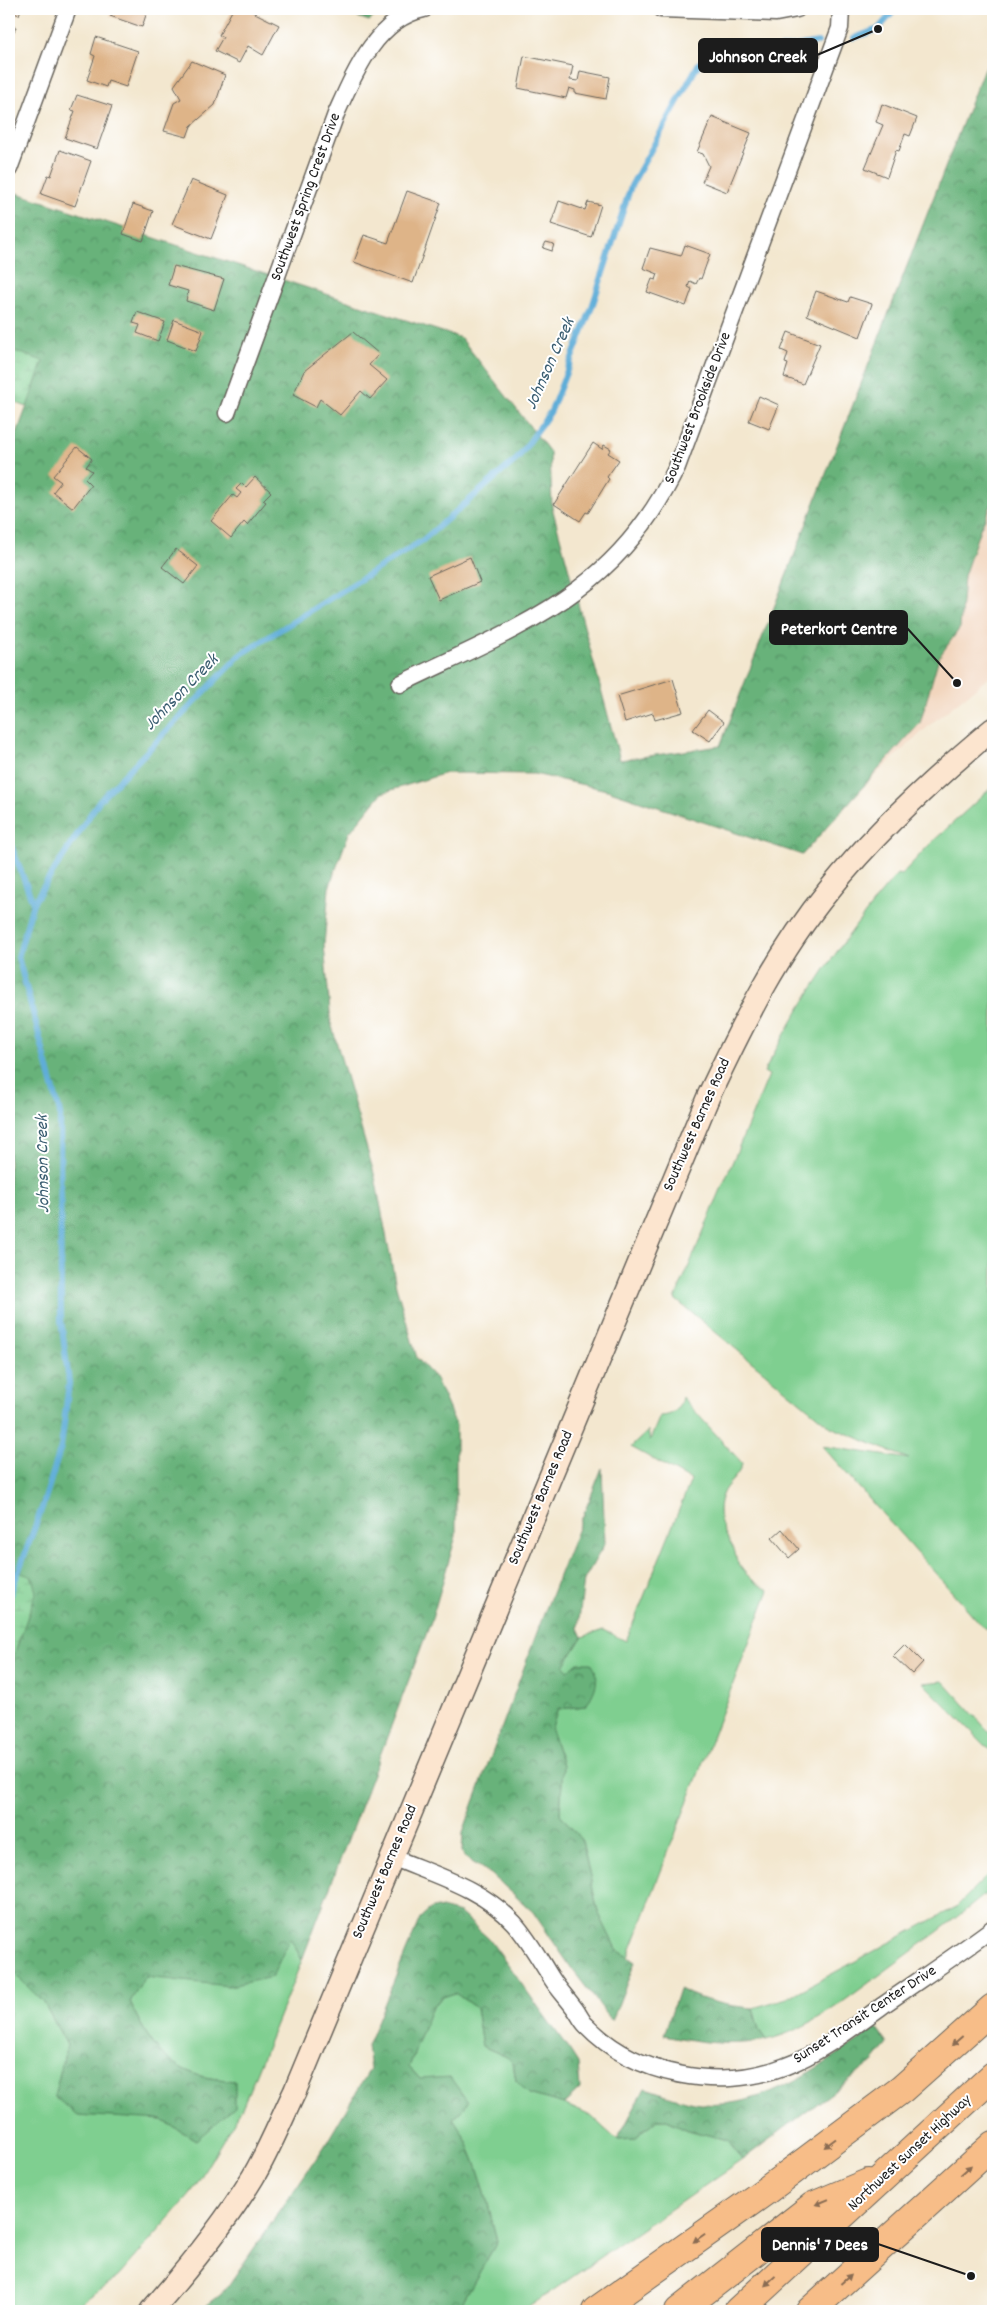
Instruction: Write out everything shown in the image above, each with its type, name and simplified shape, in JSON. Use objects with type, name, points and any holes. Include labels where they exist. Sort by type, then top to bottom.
[{"type":"highway","points":[[596,2311],[766,2190],[902,2089],[993,2008]]},
{"type":"highway","name":"Northwest Sunset Highway","points":[[738,2311],[993,2076]]},
{"type":"highway","points":[[810,2311],[993,2145]]},
{"type":"highway","points":[[679,2311],[813,2206],[883,2177]]},
{"type":"main road","name":"Southwest Barnes Road","points":[[151,2311],[202,2251],[253,2176],[295,2091],[709,1095],[748,1014],[775,967],[829,890],[899,811],[943,770],[993,729]]},
{"type":"street","points":[[9,169],[68,9]]},
{"type":"street","name":"Southwest Spring Crest Drive","points":[[227,413],[336,114],[354,75],[367,53],[383,34],[400,19],[424,9]]},
{"type":"street","points":[[661,9],[776,13],[796,9]]},
{"type":"street","name":"Southwest Brookside Drive","points":[[400,684],[535,618],[573,594],[616,558],[635,537],[658,505],[677,467],[837,37],[840,28],[841,9]]},
{"type":"street","name":"Sunset Transit Center Drive","points":[[392,1857],[465,1886],[499,1909],[525,1938],[584,2024],[619,2051],[635,2059],[684,2075],[720,2078],[755,2075],[802,2059],[861,2021],[993,1928]]},
{"type":"shaded area","points":[[993,502],[993,674],[932,723],[868,782],[802,855],[920,723],[939,657],[960,628],[964,576],[980,529]]},
{"type":"green space","points":[[335,9],[384,9],[369,21]]},
{"type":"green space","points":[[993,62],[993,502],[980,529],[964,576],[960,628],[939,657],[920,723],[802,855],[607,790],[534,774],[446,773],[382,793],[349,833],[329,888],[324,945],[331,1023],[375,1177],[396,1286],[417,1358],[436,1379],[456,1425],[456,1536],[432,1619],[302,1960],[290,1938],[272,1977],[229,1986],[145,1977],[130,2002],[147,2035],[170,2061],[197,2075],[235,2081],[235,2107],[196,2140],[162,2120],[76,2115],[54,2096],[67,2045],[44,2003],[9,1968],[9,1669],[36,1593],[9,1571],[9,455],[43,362],[9,349],[9,215],[17,193],[461,338],[550,452],[552,507],[620,760],[720,746],[984,68]]},
{"type":"green space","points":[[9,349],[43,361],[27,407],[9,400]]},
{"type":"green space","points":[[993,786],[993,1622],[985,1629],[822,1446],[909,1459],[831,1427],[675,1299],[769,1075],[764,1072],[809,994],[859,921],[897,874],[901,875],[930,844]]},
{"type":"green space","points":[[682,1397],[742,1463],[739,1472],[722,1495],[719,1510],[721,1524],[734,1549],[736,1560],[744,1572],[769,1590],[628,1957],[616,1949],[598,1912],[582,1841],[560,1814],[563,1765],[551,1730],[558,1709],[586,1706],[564,1666],[582,1637],[603,1630],[626,1641],[691,1480],[631,1447],[648,1431],[650,1440],[660,1416],[668,1415],[675,1411]]},
{"type":"green space","points":[[602,1468],[605,1543],[584,1580],[578,1628],[582,1637],[564,1666],[568,1671],[578,1663],[591,1663],[597,1679],[586,1706],[558,1709],[551,1730],[563,1765],[560,1814],[582,1841],[598,1912],[616,1949],[635,1962],[612,2021],[572,1969],[533,1912],[491,1874],[464,1857],[462,1851],[463,1832],[543,1616]]},
{"type":"green space","points":[[9,1571],[32,1577],[36,1593],[9,1669]]},
{"type":"green space","points":[[943,1681],[993,1736],[993,1753],[923,1683]]},
{"type":"green space","points":[[993,1870],[993,1888],[924,1942],[854,1994],[812,2022],[766,2040],[759,2030],[753,2008],[787,1998],[956,1907]]},
{"type":"green space","points":[[437,1907],[460,1913],[489,1939],[578,2063],[580,2089],[564,2104],[529,2094],[516,2081],[513,2063],[507,2057],[482,2046],[476,2008],[455,1993],[443,1997],[432,2006],[409,2067],[420,2079],[450,2077],[468,2102],[462,2111],[453,2118],[469,2147],[481,2178],[497,2242],[457,2311],[199,2311],[223,2293],[324,2147],[370,2069],[367,2046],[420,1918],[430,1909]]},
{"type":"green space","points":[[290,1937],[302,1960],[242,2108],[190,2195],[118,2277],[69,2311],[9,2311],[9,1968],[44,2003],[67,2045],[134,2117],[162,2120],[196,2140],[235,2081],[197,2075],[170,2061],[147,2035],[130,2002],[145,1977],[171,1979]]},
{"type":"green space","points":[[679,1989],[715,2002],[753,2008],[759,2030],[766,2040],[715,2043],[664,2035]]},
{"type":"green space","points":[[455,1993],[476,2008],[482,2046],[507,2057],[513,2063],[516,2081],[529,2094],[564,2104],[591,2116],[617,2140],[635,2139],[657,2120],[667,2120],[688,2130],[728,2140],[742,2160],[523,2311],[457,2311],[497,2242],[481,2178],[462,2132],[453,2118],[462,2111],[420,2079],[409,2067],[432,2006],[443,1997]]},
{"type":"green space","points":[[877,2028],[888,2044],[873,2062],[742,2160],[728,2140],[688,2130],[667,2120],[657,2120],[635,2139],[617,2140],[645,2088],[701,2104],[725,2104],[749,2099],[794,2081]]},
{"type":"building","points":[[9,9],[21,9],[19,15],[9,11]]},
{"type":"building","points":[[113,9],[148,9],[142,27],[110,16]]},
{"type":"building","points":[[233,9],[247,9],[279,25],[263,55],[248,46],[239,63],[215,51],[223,37],[219,35]]},
{"type":"building","points":[[9,25],[16,27],[9,45]]},
{"type":"building","points":[[96,37],[138,51],[126,87],[108,81],[106,87],[87,80],[95,56],[91,54]]},
{"type":"building","points":[[524,56],[573,66],[570,80],[578,81],[580,71],[610,77],[606,99],[575,93],[575,90],[569,88],[566,98],[518,88]]},
{"type":"building","points":[[192,61],[225,75],[215,105],[191,126],[187,137],[164,131],[174,103],[181,99],[174,86]]},
{"type":"building","points":[[77,95],[112,106],[97,149],[65,138],[75,111],[71,110]]},
{"type":"building","points":[[882,104],[917,118],[910,136],[905,134],[899,151],[896,150],[887,177],[865,168],[883,125],[876,122]]},
{"type":"building","points":[[712,117],[751,133],[727,192],[702,182],[709,166],[703,154],[697,152]]},
{"type":"building","points":[[60,150],[91,161],[75,206],[41,194],[48,175],[51,176]]},
{"type":"building","points":[[191,180],[228,195],[211,239],[172,224]]},
{"type":"building","points":[[407,191],[441,203],[413,283],[354,262],[364,235],[388,243]]},
{"type":"building","points":[[559,201],[585,210],[588,202],[601,205],[591,237],[551,224]]},
{"type":"building","points":[[133,204],[153,211],[143,241],[123,234]]},
{"type":"building","points":[[546,242],[554,244],[552,251],[543,248]]},
{"type":"building","points":[[685,245],[710,254],[701,279],[699,278],[696,284],[690,281],[688,287],[692,289],[686,306],[647,292],[652,279],[656,280],[658,274],[643,268],[650,248],[681,256]]},
{"type":"building","points":[[174,266],[224,279],[214,310],[186,301],[188,291],[168,285]]},
{"type":"building","points":[[816,291],[848,302],[850,297],[872,304],[860,337],[807,315]]},
{"type":"building","points":[[137,312],[165,322],[158,341],[137,333],[140,325],[133,323]]},
{"type":"building","points":[[174,320],[203,331],[196,351],[167,340]]},
{"type":"building","points":[[353,332],[379,354],[369,365],[387,380],[370,399],[361,391],[340,415],[320,399],[316,407],[293,395],[304,371]]},
{"type":"building","points":[[788,332],[820,344],[803,384],[784,377],[788,364],[785,363],[788,353],[781,350]]},
{"type":"building","points":[[759,396],[779,405],[769,429],[749,421]]},
{"type":"building","points":[[593,443],[602,449],[604,445],[611,449],[608,453],[619,460],[607,477],[609,479],[588,513],[586,512],[580,521],[554,504]]},
{"type":"building","points":[[77,447],[92,459],[86,467],[92,471],[85,479],[91,485],[73,508],[53,492],[61,482],[53,476]]},
{"type":"building","points":[[255,477],[271,492],[263,500],[266,502],[247,525],[244,522],[231,538],[211,521],[233,495],[237,498],[241,493],[236,489],[242,483],[246,487]]},
{"type":"building","points":[[176,549],[198,566],[184,584],[162,567]]},
{"type":"building","points":[[470,557],[480,582],[439,600],[428,576]]},
{"type":"building","points":[[673,679],[683,712],[655,720],[653,713],[625,722],[617,696]]},
{"type":"building","points":[[708,710],[724,722],[710,741],[693,730]]},
{"type":"building","points":[[782,1529],[799,1549],[789,1558],[772,1538]]},
{"type":"building","points":[[905,1644],[923,1662],[912,1674],[893,1656]]},
{"type":"waterway","name":"Johnson Creek","points":[[854,38],[878,29],[896,9]]},
{"type":"waterway","name":"Johnson Creek","points":[[9,1597],[43,1505],[61,1447],[69,1383],[61,1320],[60,1113],[18,957],[33,903],[99,801],[240,655],[423,540],[518,458],[551,411],[592,307],[631,186],[699,63],[818,42]]},
{"type":"waterway","points":[[9,840],[33,903]]},
{"type":"place","name":"Johnson Creek","points":[[878,29]]},
{"type":"place","name":"Peterkort Centre","points":[[957,683]]},
{"type":"place","name":"Dennis' 7 Dees","points":[[971,2276]]}]
